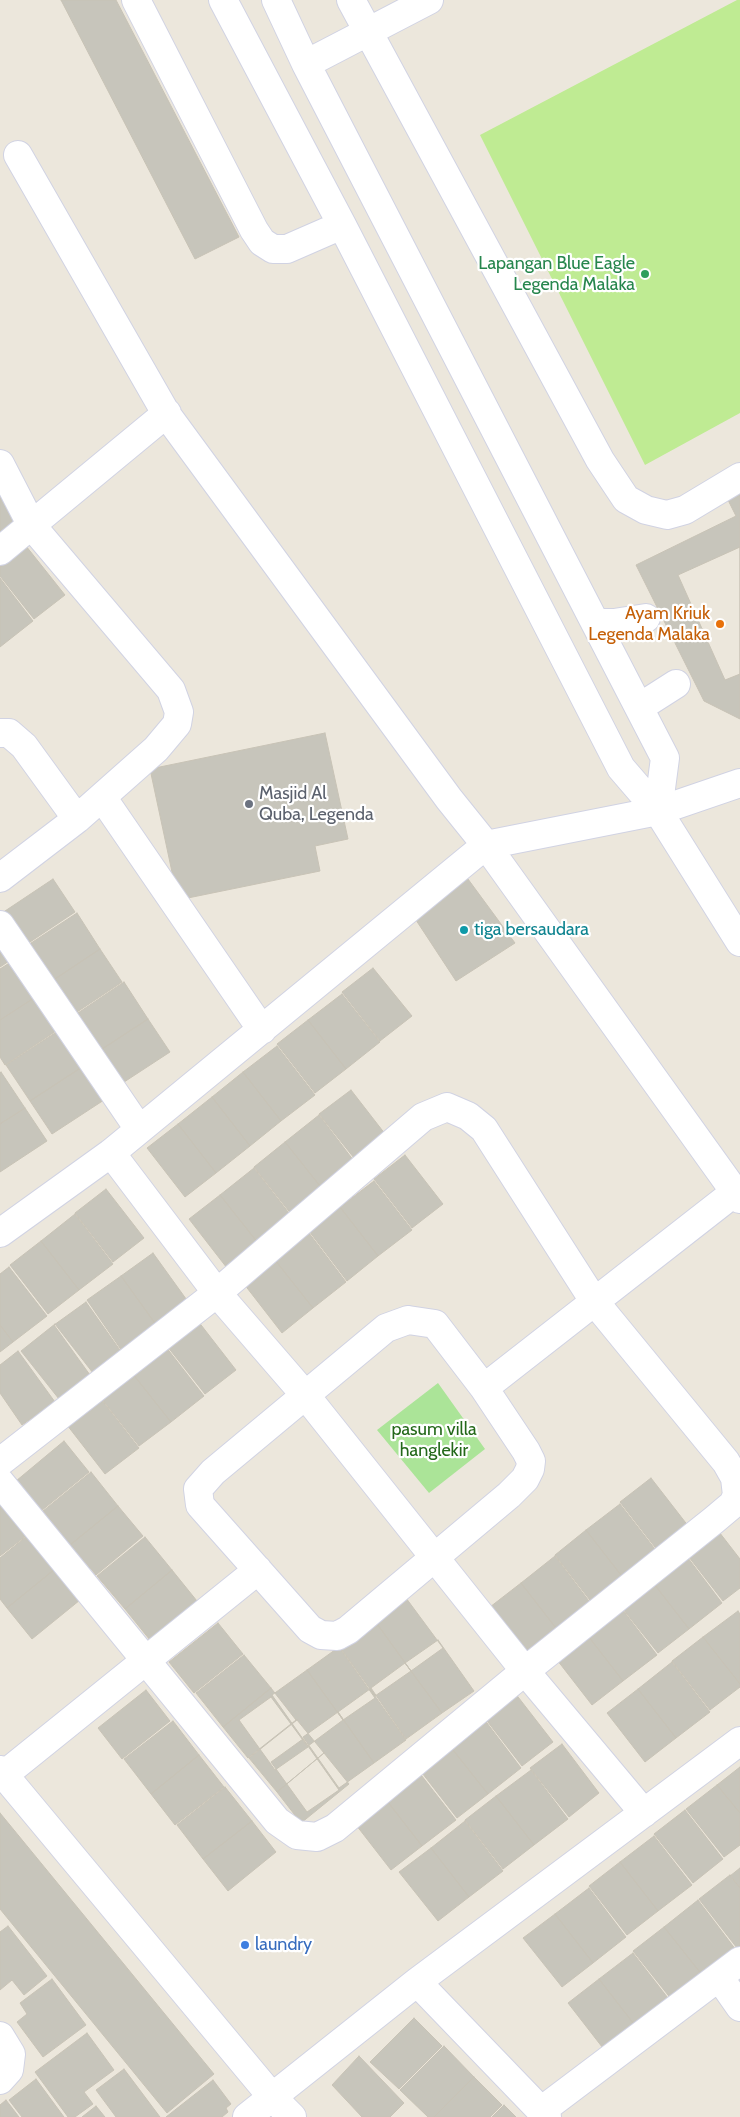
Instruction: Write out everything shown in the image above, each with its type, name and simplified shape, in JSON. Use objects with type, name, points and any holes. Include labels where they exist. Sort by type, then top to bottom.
[{"type":"street","points":[[136,0],[254,230],[262,242],[273,249],[287,249],[342,225]]},
{"type":"street","points":[[223,0],[342,225],[620,768],[658,811],[740,942]]},
{"type":"street","points":[[276,0],[306,64],[665,758],[658,811]]},
{"type":"street","points":[[351,0],[600,460],[626,499],[646,510],[667,514],[684,510],[740,477]]},
{"type":"street","points":[[306,64],[429,0]]},
{"type":"street","points":[[18,155],[167,414],[449,799],[486,845],[737,1195],[594,1301],[484,1388]]},
{"type":"street","points":[[0,551],[167,414]]},
{"type":"street","points":[[0,464],[32,526],[172,690],[179,712],[177,724],[156,749],[77,819],[0,878]]},
{"type":"street","points":[[596,623],[614,623],[646,618]]},
{"type":"street","points":[[640,707],[676,684]]},
{"type":"street","points":[[0,734],[9,733],[24,746],[77,819]]},
{"type":"street","points":[[4,1220],[111,1153],[486,845],[658,811],[740,783]]},
{"type":"street","points":[[102,797],[262,1030]]},
{"type":"street","points":[[0,926],[139,1129]]},
{"type":"street","points":[[0,1462],[216,1293],[423,1118],[447,1108],[468,1116],[484,1129],[594,1301],[726,1462],[735,1478],[737,1495],[733,1504],[714,1520],[525,1671],[335,1828],[317,1837],[297,1835],[278,1821],[0,1482]]},
{"type":"street","points":[[111,1153],[216,1293],[306,1396],[525,1671],[644,1813]]},
{"type":"street","points":[[408,1320],[435,1324],[484,1388],[531,1460],[530,1469],[525,1479],[509,1495],[348,1630],[337,1636],[321,1635],[310,1629],[200,1506],[198,1489],[213,1472],[306,1396],[386,1328],[408,1320]]},
{"type":"street","points":[[258,1570],[146,1662],[1,1774],[273,2098],[292,2117]]},
{"type":"street","points":[[247,2117],[416,1982],[740,1741]]},
{"type":"street","points":[[416,1982],[544,2114],[740,1961]]},
{"type":"street","points":[[719,1977],[740,2007]]},
{"type":"street","points":[[0,2036],[11,2054],[9,2070],[0,2080]]},
{"type":"green space","name":"Lapangan Blue Eagle Legenda Malaka","points":[[740,0],[740,413],[645,465],[480,135]]},
{"type":"green space","name":"pasum villa hanglekir","points":[[438,1383],[485,1449],[429,1493],[377,1430]]},
{"type":"building","points":[[61,0],[116,0],[239,237],[195,259]]},
{"type":"building","points":[[740,492],[740,719],[704,701],[636,565],[736,516],[727,498]]},
{"type":"building","points":[[0,496],[24,525],[0,544]]},
{"type":"building","points":[[26,546],[65,595],[34,619],[0,576],[0,567]]},
{"type":"building","name":"Ayam Kriuk Legenda Malaka","points":[[740,547],[740,674],[725,680],[678,575]]},
{"type":"building","points":[[0,578],[33,621],[0,647]]},
{"type":"building","name":"Masjid Al Quba, Legenda","points":[[325,733],[348,839],[315,846],[320,871],[178,900],[150,769]]},
{"type":"building","name":"tiga bersaudara","points":[[465,875],[515,943],[456,981],[414,917]]},
{"type":"building","points":[[53,879],[75,912],[24,946],[2,913]]},
{"type":"building","points":[[77,913],[100,949],[49,983],[25,947]]},
{"type":"building","points":[[0,947],[9,961],[0,967]]},
{"type":"building","points":[[100,949],[122,982],[71,1016],[49,983]]},
{"type":"building","points":[[11,962],[34,998],[0,1020],[0,969]]},
{"type":"building","points":[[373,968],[412,1016],[380,1041],[342,992]]},
{"type":"building","points":[[124,982],[148,1019],[96,1053],[72,1017]]},
{"type":"building","points":[[342,994],[380,1042],[346,1069],[308,1020]]},
{"type":"building","points":[[34,998],[56,1031],[5,1065],[0,1057],[0,1020]]},
{"type":"building","points":[[148,1019],[170,1052],[118,1086],[96,1053]]},
{"type":"building","points":[[308,1020],[346,1069],[315,1093],[277,1044]]},
{"type":"building","points":[[58,1031],[82,1067],[30,1101],[6,1065]]},
{"type":"building","points":[[277,1046],[315,1095],[281,1121],[243,1072]]},
{"type":"building","points":[[82,1067],[104,1100],[52,1134],[30,1101]]},
{"type":"building","points":[[243,1072],[281,1121],[250,1146],[212,1097]]},
{"type":"building","points":[[0,1073],[25,1108],[0,1124]]},
{"type":"building","points":[[351,1090],[389,1139],[358,1163],[319,1114]]},
{"type":"building","points":[[212,1097],[250,1146],[216,1173],[178,1124]]},
{"type":"building","points":[[25,1108],[47,1141],[0,1172],[0,1124]]},
{"type":"building","points":[[319,1115],[357,1165],[324,1191],[285,1142]]},
{"type":"building","points":[[178,1124],[216,1173],[185,1197],[147,1148]]},
{"type":"building","points":[[285,1142],[324,1191],[292,1215],[254,1167]]},
{"type":"building","points":[[405,1155],[443,1204],[412,1228],[374,1179]]},
{"type":"building","points":[[254,1168],[292,1217],[258,1243],[220,1195]]},
{"type":"building","points":[[374,1181],[412,1230],[378,1256],[340,1207]]},
{"type":"building","points":[[106,1189],[144,1238],[113,1262],[75,1213]]},
{"type":"building","points":[[220,1195],[258,1243],[227,1268],[189,1219]]},
{"type":"building","points":[[340,1207],[378,1256],[347,1281],[309,1231]]},
{"type":"building","points":[[75,1214],[113,1264],[79,1290],[41,1241]]},
{"type":"building","points":[[309,1233],[346,1282],[313,1308],[275,1260]]},
{"type":"building","points":[[41,1241],[79,1290],[48,1314],[10,1265]]},
{"type":"building","points":[[153,1253],[189,1303],[157,1326],[121,1276]]},
{"type":"building","points":[[275,1260],[313,1308],[282,1333],[244,1284]]},
{"type":"building","points":[[9,1267],[47,1316],[13,1342],[0,1325],[0,1274]]},
{"type":"building","points":[[121,1276],[157,1326],[122,1351],[87,1300]]},
{"type":"building","points":[[86,1302],[122,1353],[90,1375],[54,1325]]},
{"type":"building","points":[[198,1321],[236,1370],[205,1394],[167,1346]]},
{"type":"building","points":[[55,1324],[93,1373],[59,1399],[21,1351]]},
{"type":"building","points":[[0,1325],[13,1342],[0,1352]]},
{"type":"building","points":[[166,1347],[204,1396],[171,1422],[132,1373]]},
{"type":"building","points":[[18,1351],[55,1402],[22,1425],[0,1393],[0,1365]]},
{"type":"building","points":[[132,1373],[171,1422],[139,1446],[101,1398]]},
{"type":"building","points":[[101,1399],[139,1448],[105,1474],[67,1425]]},
{"type":"building","points":[[64,1441],[89,1472],[41,1511],[16,1481]]},
{"type":"building","points":[[91,1472],[118,1506],[70,1545],[43,1511]]},
{"type":"building","points":[[651,1478],[689,1527],[658,1551],[620,1502]]},
{"type":"building","points":[[2,1504],[27,1535],[0,1556],[0,1505]]},
{"type":"building","points":[[620,1504],[658,1553],[624,1579],[586,1530]]},
{"type":"building","points":[[118,1506],[143,1536],[96,1575],[70,1545]]},
{"type":"building","points":[[716,1528],[740,1559],[740,1588],[723,1601],[685,1552]]},
{"type":"building","points":[[586,1530],[624,1579],[593,1604],[555,1555]]},
{"type":"building","points":[[28,1535],[55,1569],[7,1608],[0,1599],[0,1558]]},
{"type":"building","points":[[145,1537],[172,1570],[125,1609],[97,1576]]},
{"type":"building","points":[[685,1554],[722,1603],[689,1629],[651,1580]]},
{"type":"building","points":[[555,1556],[592,1605],[559,1632],[521,1583]]},
{"type":"building","points":[[55,1569],[80,1600],[32,1639],[7,1608]]},
{"type":"building","points":[[172,1570],[197,1601],[150,1640],[125,1609]]},
{"type":"building","points":[[651,1580],[689,1629],[658,1653],[619,1604]]},
{"type":"building","points":[[521,1583],[559,1632],[528,1656],[490,1607]]},
{"type":"building","points":[[406,1598],[443,1648],[411,1671],[375,1621]]},
{"type":"building","points":[[619,1605],[657,1655],[623,1681],[585,1632]]},
{"type":"building","points":[[738,1611],[740,1614],[740,1684],[703,1637]]},
{"type":"building","points":[[375,1621],[411,1671],[375,1696],[339,1646]]},
{"type":"building","points":[[218,1623],[243,1654],[194,1693],[169,1662]]},
{"type":"building","points":[[585,1632],[623,1681],[592,1705],[554,1656]]},
{"type":"building","points":[[703,1637],[740,1684],[740,1687],[710,1710],[672,1661]]},
{"type":"building","points":[[438,1640],[474,1691],[442,1713],[405,1663]]},
{"type":"building","points":[[339,1647],[375,1698],[343,1720],[307,1670]]},
{"type":"building","points":[[244,1655],[271,1688],[223,1727],[196,1693]]},
{"type":"building","points":[[672,1662],[710,1712],[676,1738],[638,1689]]},
{"type":"building","points":[[405,1663],[442,1713],[406,1739],[371,1688]]},
{"type":"building","points":[[307,1670],[343,1720],[308,1746],[272,1695]]},
{"type":"building","points":[[271,1688],[296,1720],[248,1758],[223,1727]]},
{"type":"building","points":[[370,1689],[406,1740],[374,1763],[338,1712]]},
{"type":"building","points":[[638,1689],[676,1738],[645,1762],[607,1713]]},
{"type":"building","points":[[146,1690],[170,1721],[122,1759],[98,1728]]},
{"type":"building","points":[[515,1693],[553,1742],[522,1766],[484,1717]]},
{"type":"building","points":[[271,1697],[308,1747],[275,1770],[239,1720]]},
{"type":"building","points":[[338,1712],[374,1763],[339,1788],[303,1737]]},
{"type":"building","points":[[484,1719],[521,1768],[488,1794],[449,1745]]},
{"type":"building","points":[[297,1720],[324,1753],[277,1792],[249,1758]]},
{"type":"building","points":[[173,1721],[199,1755],[151,1794],[124,1759]]},
{"type":"building","points":[[303,1739],[339,1790],[307,1812],[271,1762]]},
{"type":"building","points":[[562,1744],[599,1793],[569,1817],[530,1768]]},
{"type":"building","points":[[449,1745],[488,1794],[457,1818],[419,1769]]},
{"type":"building","points":[[324,1753],[349,1784],[301,1823],[277,1792]]},
{"type":"building","points":[[199,1755],[224,1787],[175,1825],[151,1794]]},
{"type":"building","points":[[740,1767],[740,1813],[717,1785]]},
{"type":"building","points":[[531,1770],[568,1819],[534,1845],[496,1796]]},
{"type":"building","points":[[418,1771],[456,1820],[422,1846],[384,1797]]},
{"type":"building","points":[[717,1785],[740,1813],[740,1845],[724,1857],[686,1809]]},
{"type":"building","points":[[225,1787],[252,1821],[203,1859],[177,1825]]},
{"type":"building","points":[[496,1796],[534,1845],[503,1869],[465,1820]]},
{"type":"building","points":[[384,1797],[422,1846],[391,1870],[353,1821]]},
{"type":"building","points":[[685,1810],[723,1859],[693,1883],[654,1834]]},
{"type":"building","points":[[0,1813],[214,2074],[167,2113],[0,1909]]},
{"type":"building","points":[[252,1821],[276,1852],[228,1891],[203,1859]]},
{"type":"building","points":[[465,1821],[503,1871],[469,1897],[431,1848]]},
{"type":"building","points":[[654,1836],[692,1885],[658,1911],[620,1862]]},
{"type":"building","points":[[431,1848],[469,1897],[438,1921],[399,1872]]},
{"type":"building","points":[[620,1862],[658,1911],[627,1935],[589,1886]]},
{"type":"building","points":[[740,1868],[740,1888],[730,1876]]},
{"type":"building","points":[[730,1875],[740,1888],[740,1946],[737,1948],[699,1899]]},
{"type":"building","points":[[589,1888],[626,1937],[593,1963],[555,1914]]},
{"type":"building","points":[[698,1900],[736,1950],[703,1976],[664,1927]]},
{"type":"building","points":[[555,1914],[593,1963],[562,1987],[523,1938]]},
{"type":"building","points":[[8,1926],[47,1976],[24,1995],[12,1980],[0,1990],[0,1932]]},
{"type":"building","points":[[664,1927],[703,1976],[672,2000],[633,1951]]},
{"type":"building","points":[[633,1953],[671,2002],[637,2028],[599,1979]]},
{"type":"building","points":[[52,1979],[86,2025],[43,2057],[17,2022],[27,2014],[20,2003]]},
{"type":"building","points":[[599,1979],[637,2028],[606,2052],[568,2003]]},
{"type":"building","points":[[414,2018],[442,2046],[399,2089],[370,2062]]},
{"type":"building","points":[[87,2033],[114,2070],[84,2092],[93,2104],[75,2117],[68,2117],[35,2072]]},
{"type":"building","points":[[444,2046],[474,2077],[434,2117],[428,2117],[400,2090]]},
{"type":"building","points":[[359,2056],[404,2103],[390,2117],[362,2117],[332,2085]]},
{"type":"building","points":[[124,2069],[160,2117],[116,2117],[96,2090]]},
{"type":"building","points":[[474,2077],[502,2105],[490,2117],[434,2117]]},
{"type":"building","points":[[36,2079],[64,2117],[22,2117],[9,2100]]},
{"type":"building","points":[[213,2080],[231,2104],[226,2108],[228,2112],[222,2117],[166,2117]]},
{"type":"building","points":[[6,2100],[19,2117],[0,2117],[0,2105]]},
{"type":"building","points":[[504,2105],[516,2117],[492,2117]]},
{"type":"building","points":[[96,2106],[105,2117],[82,2117]]},
{"type":"place","name":"Lapangan Blue Eagle Legenda Malaka","points":[[645,274]]},
{"type":"place","name":"Ayam Kriuk Legenda Malaka","points":[[720,624]]},
{"type":"place","name":"Masjid Al Quba, Legenda","points":[[249,804]]},
{"type":"place","name":"tiga bersaudara","points":[[464,930]]},
{"type":"place","name":"laundry","points":[[245,1945]]}]
